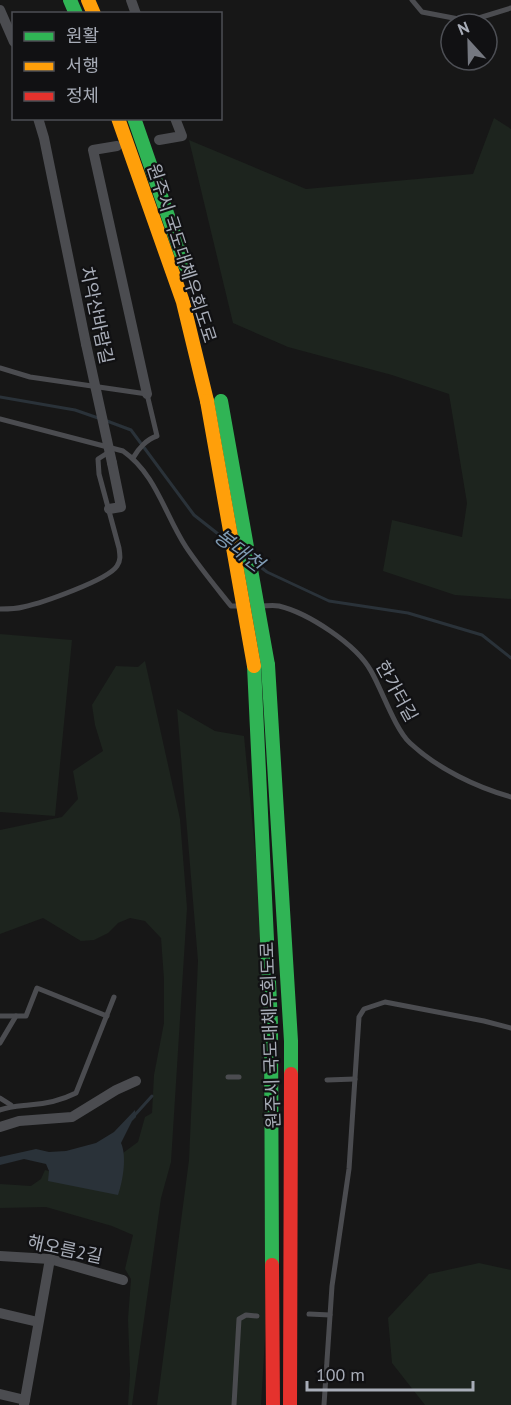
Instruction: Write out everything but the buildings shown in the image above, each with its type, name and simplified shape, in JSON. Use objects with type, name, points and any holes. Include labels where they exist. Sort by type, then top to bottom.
[{"type":"highway","name":"원주시 국도대체우회도로","points":[[119,120],[183,302],[214,401],[254,666],[272,1024],[273,1405]]},
{"type":"highway","name":"원주시 국도대체우회도로","points":[[135,120],[192,289],[268,665],[291,1041],[290,1405]]},
{"type":"street","points":[[0,10],[12,37]]},
{"type":"street","name":"치악산바람길","points":[[39,120],[112,455],[121,507],[109,509]]},
{"type":"street","points":[[159,141],[182,136],[176,120]]},
{"type":"street","points":[[117,146],[93,150],[147,394]]},
{"type":"street","points":[[0,1127],[19,1121],[72,1117],[116,1090],[136,1081]]},
{"type":"street","name":"해오름2길","points":[[0,1256],[50,1259],[123,1280]]},
{"type":"street","points":[[0,1394],[24,1402],[50,1259]]},
{"type":"street","points":[[0,1313],[38,1322]]},
{"type":"lane","points":[[412,0],[422,12],[469,21],[511,8]]},
{"type":"lane","points":[[0,368],[30,377],[147,394],[158,436],[152,438],[137,451],[133,458]]},
{"type":"lane","points":[[0,419],[112,455]]},
{"type":"lane","name":"한가터길","points":[[112,455],[123,451],[133,458],[152,482],[185,546],[231,606],[278,606],[309,618],[336,633],[370,668],[392,714],[409,742],[438,764],[487,790],[511,797]]},
{"type":"lane","points":[[0,609],[22,607],[59,595],[105,577],[116,568],[120,558],[119,548],[109,509]]},
{"type":"lane","points":[[0,1016],[26,1016],[37,988],[107,1016]]},
{"type":"lane","points":[[0,1110],[11,1105],[29,1105],[64,1099],[76,1093],[114,997]]},
{"type":"lane","points":[[324,1405],[332,1286],[349,1169],[358,1017],[364,1009],[385,1002],[484,1021],[511,1029]]},
{"type":"lane","points":[[0,1043],[16,1016]]},
{"type":"lane","points":[[228,1077],[239,1077]]},
{"type":"lane","points":[[327,1080],[355,1079]]},
{"type":"lane","points":[[0,1098],[11,1105]]},
{"type":"lane","points":[[309,1314],[330,1315]]},
{"type":"lane","points":[[234,1405],[239,1318],[246,1315],[257,1316]]},
{"type":"shaded area","points":[[494,118],[511,129],[511,599],[455,595],[383,571],[392,520],[462,537],[467,503],[449,394],[392,375],[288,347],[233,323],[189,140],[306,189],[473,174]]},
{"type":"shaded area","points":[[0,634],[72,640],[55,816],[0,812]]},
{"type":"shaded area","points":[[145,661],[180,819],[187,908],[171,1162],[161,1198],[132,1405],[128,1405],[130,1375],[128,1319],[131,1279],[125,1269],[133,1235],[112,1226],[46,1207],[0,1208],[0,1184],[31,1186],[41,1179],[45,1170],[49,1171],[123,1153],[138,1142],[145,1117],[152,1113],[154,1075],[164,1023],[161,938],[145,921],[130,918],[118,923],[108,933],[94,940],[81,941],[43,918],[0,934],[0,830],[62,817],[78,799],[73,771],[103,751],[92,705],[116,666],[138,667]]},
{"type":"shaded area","points":[[177,709],[215,731],[244,736],[262,922],[266,1322],[261,1405],[157,1405],[189,1160],[198,961]]},
{"type":"shaded area","points":[[135,1110],[136,1117],[121,1143],[124,1169],[118,1195],[48,1181],[49,1171],[46,1164],[24,1159],[0,1165],[0,1157],[36,1149],[49,1152],[66,1151],[96,1143],[114,1132]]},
{"type":"shaded area","points":[[479,1263],[511,1270],[511,1405],[425,1405],[392,1363],[388,1318],[429,1274]]},
{"type":"waterway","name":"봉대천","points":[[0,397],[75,410],[101,419]]},
{"type":"waterway","name":"봉대천","points":[[107,421],[131,430],[194,515],[222,537]]},
{"type":"waterway","name":"봉대천","points":[[258,565],[267,572],[329,601],[408,613],[482,635],[511,658]]},
{"type":"waterway","points":[[133,1117],[152,1096]]},
{"type":"traffic: fast","points":[[70,0],[75,12]]},
{"type":"traffic: fast","points":[[135,120],[185,265]]},
{"type":"traffic: fast","points":[[221,401],[268,665]]},
{"type":"traffic: fast","points":[[268,665],[291,1041],[291,1074]]},
{"type":"traffic: fast","points":[[254,666],[271,1024],[272,1265]]},
{"type":"traffic: slow","points":[[88,0],[93,12]]},
{"type":"traffic: slow","points":[[119,120],[183,302],[207,401]]},
{"type":"traffic: slow","points":[[207,401],[254,666]]},
{"type":"traffic: jam","points":[[290,1405],[291,1074]]},
{"type":"traffic: jam","points":[[272,1265],[273,1405]]}]
